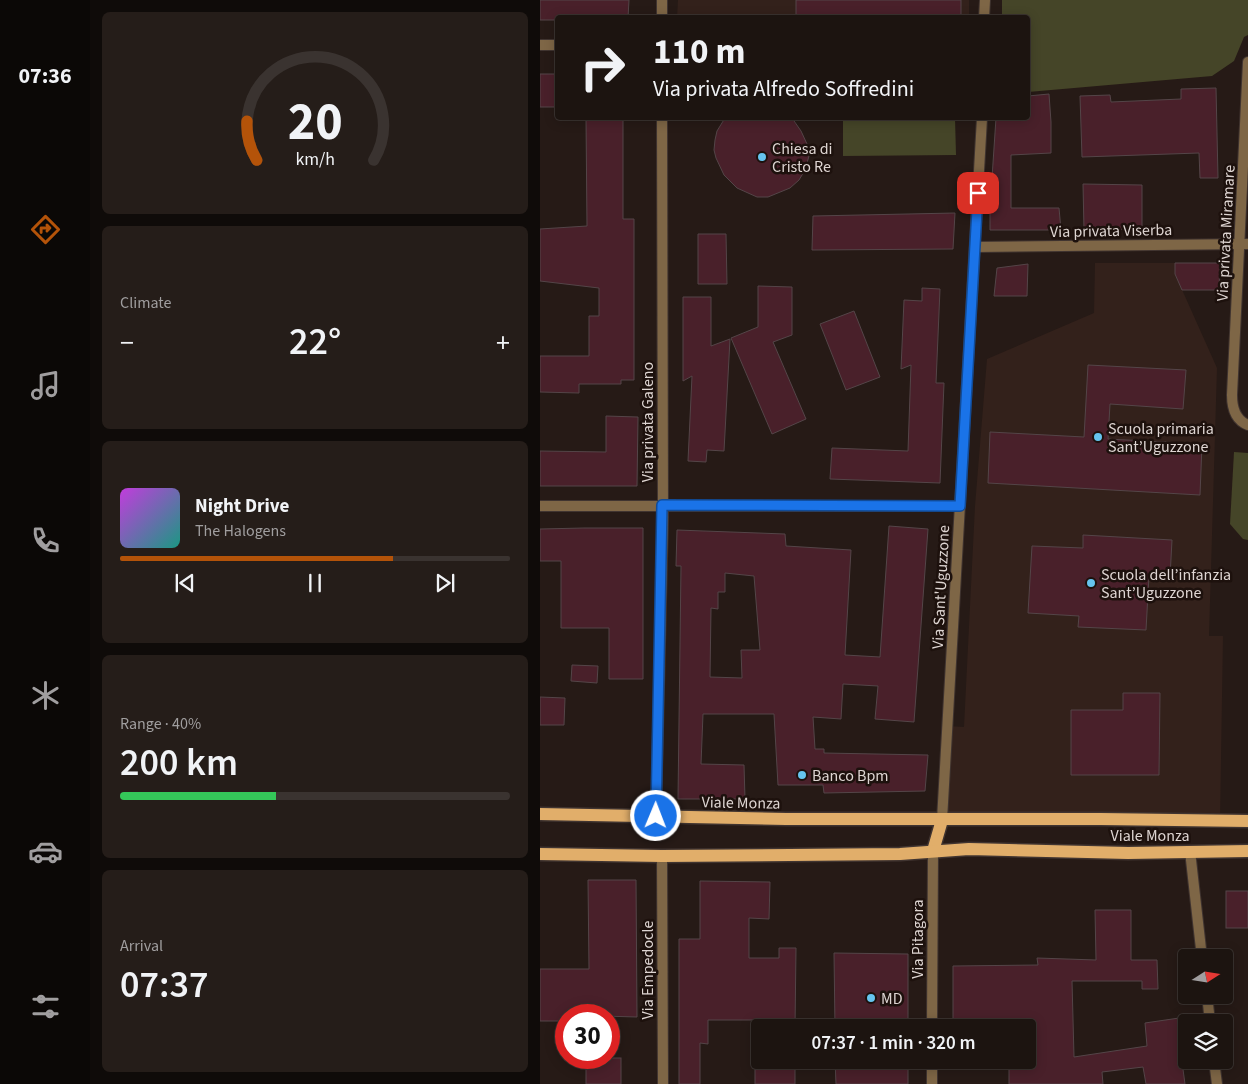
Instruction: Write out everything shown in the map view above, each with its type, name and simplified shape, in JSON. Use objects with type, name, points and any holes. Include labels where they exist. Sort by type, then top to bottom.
[{"type":"main road","name":"Viale Monza","points":[[540,814],[786,819],[1248,822]]},
{"type":"main road","points":[[933,851],[942,820]]},
{"type":"main road","name":"Viale Monza","points":[[540,854],[662,856],[893,854],[969,849],[1128,853],[1248,851]]},
{"type":"street","points":[[662,0],[662,15]]},
{"type":"street","points":[[984,15],[985,0]]},
{"type":"street","points":[[540,45],[555,45]]},
{"type":"street","name":"Via privata Miramare","points":[[1248,62],[1244,244],[1232,406],[1236,416],[1244,424],[1248,424]]},
{"type":"street","name":"Via privata Galeno","points":[[656,816],[662,505],[662,120]]},
{"type":"street","name":"Via Sant'Uguzzone","points":[[942,820],[982,120]]},
{"type":"street","name":"Via privata Viserba","points":[[975,247],[1244,244]]},
{"type":"street","points":[[540,506],[960,506]]},
{"type":"street","name":"Via Pitagora","points":[[932,1019],[933,851]]},
{"type":"street","points":[[1190,851],[1201,949]]},
{"type":"street","name":"Via Empedocle","points":[[662,856],[663,1084]]},
{"type":"street","points":[[932,1069],[932,1084]]},
{"type":"street","points":[[1215,1069],[1217,1084]]},
{"type":"shaded area","points":[[678,0],[969,0],[969,15],[677,15]]},
{"type":"shaded area","points":[[1002,0],[1248,0],[1248,35],[1244,37],[1234,61],[1212,76],[1030,92],[1030,15],[1002,15]]},
{"type":"shaded area","points":[[843,120],[955,120],[956,155],[843,156]]},
{"type":"shaded area","points":[[1095,263],[1175,263],[1175,274],[1217,368],[1209,636],[1223,636],[1220,822],[942,820],[947,726],[964,727],[975,506],[987,359],[1094,313]]},
{"type":"shaded area","points":[[1234,452],[1248,453],[1248,540],[1243,539],[1230,524]]},
{"type":"building","points":[[540,0],[629,0],[628,15],[555,15],[555,20],[540,20]]},
{"type":"building","points":[[796,0],[961,0],[961,15],[796,15]]},
{"type":"building","points":[[540,74],[555,74],[555,107],[540,107]]},
{"type":"building","points":[[1216,88],[1218,178],[1200,178],[1199,153],[1082,157],[1080,96],[1110,95],[1111,102],[1181,99],[1181,89]]},
{"type":"building","points":[[1049,94],[1051,153],[1011,155],[1011,208],[1059,208],[1061,230],[990,230],[996,120],[1030,120],[1030,96]]},
{"type":"building","points":[[586,120],[623,120],[623,219],[634,219],[634,380],[621,380],[621,384],[579,384],[579,393],[540,392],[540,356],[589,356],[589,316],[599,316],[599,288],[540,281],[540,229],[587,226]]},
{"type":"building","name":"Chiesa di Cristo Re","points":[[724,120],[793,120],[807,144],[809,156],[805,170],[799,180],[790,188],[768,197],[757,197],[737,188],[724,175],[714,150],[717,131]]},
{"type":"building","points":[[1083,184],[1142,185],[1142,229],[1084,230]]},
{"type":"building","points":[[955,213],[953,249],[812,250],[813,216]]},
{"type":"building","points":[[698,234],[726,234],[727,284],[698,284]]},
{"type":"building","points":[[1175,263],[1220,263],[1219,290],[1182,290],[1175,274]]},
{"type":"building","points":[[1028,264],[1027,296],[994,296],[997,268]]},
{"type":"building","points":[[758,286],[792,287],[792,335],[773,342],[806,419],[772,434],[731,338],[758,327]]},
{"type":"building","points":[[922,288],[940,289],[936,383],[944,383],[940,483],[830,479],[832,448],[908,451],[911,365],[901,369],[904,300],[922,301]]},
{"type":"building","points":[[683,297],[711,297],[711,346],[730,339],[724,451],[707,450],[706,462],[688,461],[692,376],[683,381]]},
{"type":"building","points":[[854,311],[880,377],[846,390],[820,324]]},
{"type":"building","points":[[1088,365],[1186,370],[1183,409],[1110,404],[1108,439],[1202,444],[1200,495],[988,483],[990,432],[1084,437]]},
{"type":"building","points":[[606,416],[638,417],[637,486],[540,486],[540,451],[606,452]]},
{"type":"building","points":[[889,526],[928,529],[914,722],[875,719],[878,686],[843,684],[841,719],[813,717],[815,749],[824,749],[824,753],[928,755],[925,791],[824,793],[823,785],[778,785],[774,714],[703,714],[701,764],[744,765],[745,799],[678,799],[681,566],[676,566],[677,530],[785,534],[786,546],[851,550],[845,655],[880,657]],"holes":[[[725,573],[754,576],[760,650],[741,650],[742,678],[710,677],[711,608],[718,609],[718,592],[725,592]]]},
{"type":"building","points":[[643,528],[643,679],[609,679],[609,628],[561,628],[561,561],[540,561],[540,529]]},
{"type":"building","points":[[1083,535],[1172,540],[1170,577],[1149,576],[1146,630],[1078,627],[1079,616],[1028,613],[1032,546],[1083,548]]},
{"type":"building","points":[[572,665],[598,666],[597,683],[571,681]]},
{"type":"building","points":[[1123,693],[1160,693],[1159,775],[1071,775],[1071,710],[1123,710]]},
{"type":"building","points":[[540,697],[565,698],[564,725],[540,725]]},
{"type":"building","points":[[588,880],[636,880],[637,1017],[620,1017],[620,1004],[555,1004],[555,1021],[540,1021],[540,969],[589,969]]},
{"type":"building","points":[[700,881],[770,882],[769,919],[749,918],[749,958],[779,958],[779,948],[796,948],[795,1019],[708,1020],[708,1044],[700,1043],[700,1084],[679,1084],[679,939],[700,939]]},
{"type":"building","points":[[1226,891],[1248,891],[1248,928],[1226,928]]},
{"type":"building","points":[[1095,910],[1131,910],[1131,960],[1157,960],[1158,989],[1142,989],[1142,981],[1072,981],[1074,1057],[1147,1046],[1145,1023],[1178,1018],[1178,1069],[1183,1069],[1185,1084],[1146,1084],[1143,1067],[1102,1072],[1103,1084],[1009,1084],[1009,1069],[1036,1069],[1036,1019],[953,1019],[953,966],[1038,965],[1037,958],[1096,960]]},
{"type":"building","name":"MD","points":[[834,953],[908,954],[908,1019],[835,1019]]},
{"type":"building","points":[[621,1058],[621,1084],[586,1084],[586,1069],[620,1069]]},
{"type":"building","points":[[755,1069],[795,1069],[795,1084],[755,1084]]},
{"type":"building","points":[[835,1069],[908,1069],[908,1084],[836,1084]]},
{"type":"place","name":"Chiesa di Cristo Re","points":[[762,157]]},
{"type":"place","name":"Scuola primaria Sant’Uguzzone","points":[[1098,437]]},
{"type":"place","name":"Scuola dell’infanzia Sant’Uguzzone","points":[[1091,583]]},
{"type":"place","name":"Banco Bpm","points":[[802,775]]},
{"type":"place","name":"MD","points":[[871,998]]},
{"type":"route","points":[[656,816],[662,505],[960,506],[978,193]]}]
